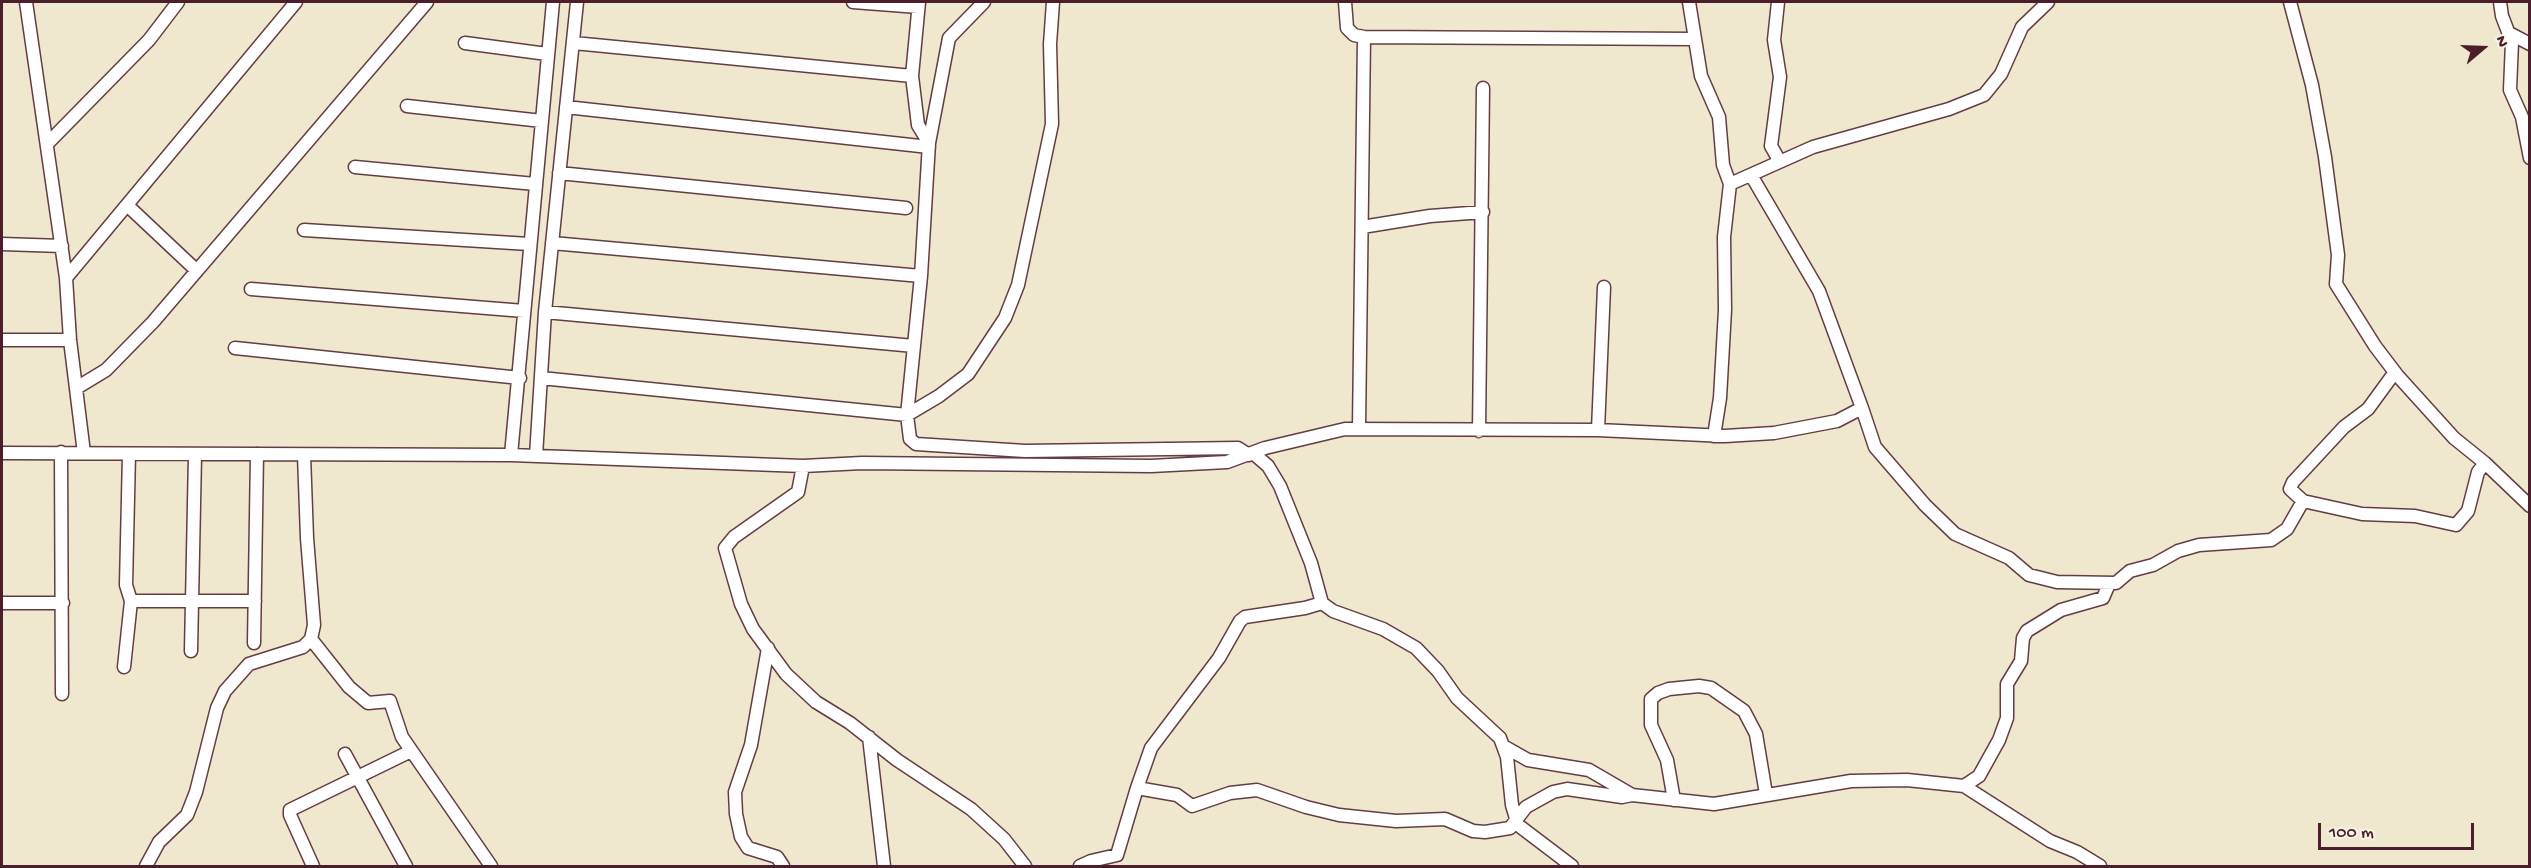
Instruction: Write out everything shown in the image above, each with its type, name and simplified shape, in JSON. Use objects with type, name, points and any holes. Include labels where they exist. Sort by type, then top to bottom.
[{"type":"street","points":[[26,2],[62,246],[70,340],[78,387],[84,453]]},
{"type":"street","points":[[48,143],[149,40],[178,2]]},
{"type":"street","points":[[66,278],[296,2]]},
{"type":"street","points":[[78,387],[106,370],[153,322],[427,2]]},
{"type":"street","points":[[511,455],[520,378],[529,244],[553,2]]},
{"type":"street","points":[[536,456],[545,312],[577,2]]},
{"type":"street","points":[[853,2],[918,4],[912,76],[918,125],[929,145]]},
{"type":"street","points":[[984,2],[949,38],[929,145],[921,276],[907,415],[910,439],[916,444],[1026,451],[1238,448],[1251,454],[1268,466],[1280,486],[1311,563],[1322,603],[1333,611],[1383,629],[1416,648],[1457,698],[1500,738],[1505,747],[1516,821],[1572,867]]},
{"type":"street","points":[[541,378],[907,415],[939,396],[968,374],[1005,318],[1018,285],[1052,124],[1050,44],[1053,2]]},
{"type":"street","points":[[1345,2],[1347,28],[1353,35],[1364,37],[1694,39]]},
{"type":"street","points":[[1689,2],[1701,76],[1719,117],[1723,165],[1730,184],[1724,237],[1725,310],[1720,398],[1714,436]]},
{"type":"street","points":[[1778,2],[1774,40],[1780,70],[1771,146],[1779,160]]},
{"type":"street","points":[[1730,184],[1779,160],[1862,131],[1949,108],[1984,95],[2001,74],[2022,27],[2048,2]]},
{"type":"street","points":[[2290,2],[2312,85],[2325,157],[2338,255],[2336,284],[2375,346],[2395,372],[2454,438],[2485,463],[2529,506]]},
{"type":"street","points":[[2500,2],[2502,16],[2509,33],[2512,56],[2510,90],[2522,117],[2529,158]]},
{"type":"street","points":[[2509,33],[2529,44]]},
{"type":"street","points":[[1359,428],[1364,37]]},
{"type":"street","points":[[573,42],[912,76]]},
{"type":"street","points":[[465,43],[548,54]]},
{"type":"street","points":[[1479,431],[1483,88]]},
{"type":"street","points":[[407,106],[542,121]]},
{"type":"street","points":[[566,107],[929,145]]},
{"type":"street","points":[[356,167],[535,184]]},
{"type":"street","points":[[559,173],[906,208]]},
{"type":"street","points":[[1751,175],[1819,291],[1875,447],[1925,505],[1955,534],[2009,558],[2029,575],[2041,579],[2109,584],[2120,581],[2130,571],[2153,566],[2188,548],[2224,541],[2271,540],[2287,529],[2303,501]]},
{"type":"street","points":[[128,206],[196,270]]},
{"type":"street","points":[[1362,227],[1430,216],[1483,212]]},
{"type":"street","points":[[304,230],[529,244]]},
{"type":"street","points":[[552,243],[921,276]]},
{"type":"street","points":[[2,244],[62,246]]},
{"type":"street","points":[[1598,430],[1604,287]]},
{"type":"street","points":[[251,289],[524,311]]},
{"type":"street","points":[[545,312],[914,346]]},
{"type":"street","points":[[2,340],[70,340]]},
{"type":"street","points":[[235,348],[520,378]]},
{"type":"street","points":[[2395,372],[2368,409],[2344,427],[2293,482],[2290,489],[2303,501],[2362,514],[2415,516],[2456,525],[2468,511],[2478,472],[2485,463]]},
{"type":"street","points":[[2,453],[511,455],[803,466],[862,463],[1212,465],[1321,433],[1359,428],[1479,431],[1598,430],[1714,436],[1774,433],[1828,424],[1862,408]]},
{"type":"street","points":[[61,452],[62,694]]},
{"type":"street","points":[[124,667],[131,601],[126,585],[129,454]]},
{"type":"street","points":[[255,643],[257,454]]},
{"type":"street","points":[[191,651],[195,455]]},
{"type":"street","points":[[146,867],[159,842],[187,815],[196,792],[217,708],[225,691],[249,664],[303,647],[311,639],[314,625],[307,538],[304,455]]},
{"type":"street","points":[[803,466],[798,492],[734,537],[725,548],[741,604],[753,629],[786,674],[816,702],[971,809],[1004,839],[1025,867]]},
{"type":"street","points":[[1964,786],[1979,776],[1999,740],[2007,718],[2007,684],[2021,662],[2027,631],[2061,610],[2103,598],[2109,584]]},
{"type":"street","points":[[131,601],[255,601]]},
{"type":"street","points":[[2,603],[63,603]]},
{"type":"street","points":[[1080,867],[1091,861],[1117,855],[1151,748],[1219,658],[1240,621],[1253,615],[1305,608],[1322,603]]},
{"type":"street","points":[[311,639],[349,687],[368,703],[390,701],[402,737],[491,867]]},
{"type":"street","points":[[768,648],[751,746],[735,792],[736,814],[741,837],[748,848],[777,857],[783,867]]},
{"type":"street","points":[[1674,800],[1667,760],[1651,725],[1651,699],[1658,693],[1669,689],[1699,686],[1710,688],[1744,711],[1756,734],[1766,794]]},
{"type":"street","points":[[869,737],[884,867]]},
{"type":"street","points":[[1505,747],[1528,760],[1589,770],[1632,795]]},
{"type":"street","points":[[313,867],[290,815],[290,810],[411,751]]},
{"type":"street","points":[[345,754],[406,867]]},
{"type":"street","points":[[1137,788],[1177,795],[1192,806],[1230,793],[1257,790],[1306,807],[1339,815],[1396,821],[1445,819],[1473,831],[1485,832],[1507,830],[1526,807],[1538,798],[1567,789],[1622,797],[1632,795],[1714,804],[1851,781],[1907,780],[1964,786],[2050,841],[2078,852],[2100,867]]}]
